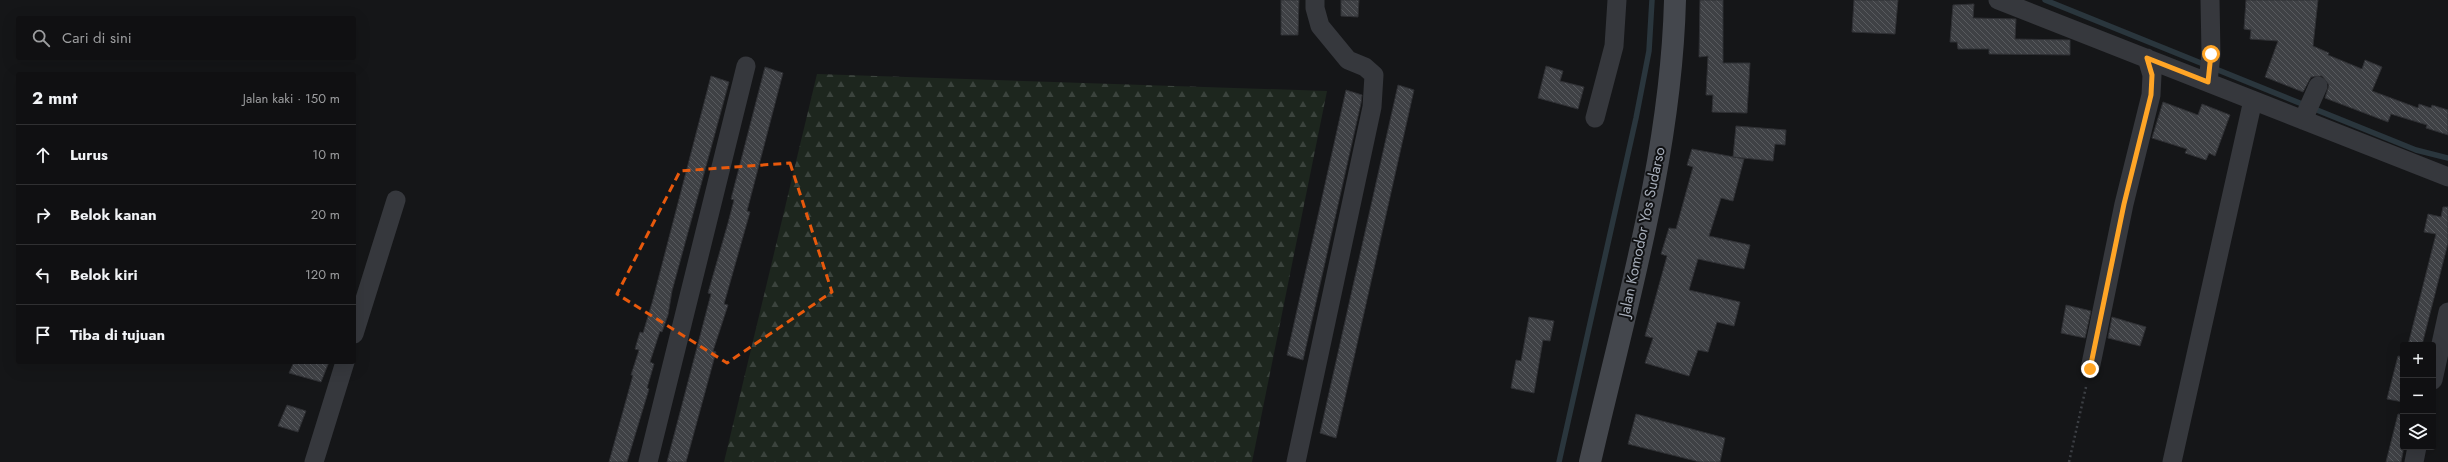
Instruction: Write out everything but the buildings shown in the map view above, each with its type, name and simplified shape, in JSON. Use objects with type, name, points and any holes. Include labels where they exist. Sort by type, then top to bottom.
[{"type":"street","points":[[1296,462],[1372,107],[1374,86],[1374,75],[1365,67],[1348,60],[1320,26],[1315,8],[1315,0]]},
{"type":"street","points":[[1595,118],[1614,46],[1617,0]]},
{"type":"street","name":"Jalan Komodor Yos Sudarso","points":[[1590,462],[1658,168],[1674,55],[1675,0]]},
{"type":"street","points":[[2208,80],[2211,54],[2210,0]]},
{"type":"street","points":[[2006,1],[2147,58],[2208,80],[2253,100],[2310,105],[2448,177]]},
{"type":"street","points":[[2090,369],[2124,204],[2151,95],[2152,75],[2147,58]]},
{"type":"street","points":[[648,462],[746,66]]},
{"type":"street","points":[[2172,462],[2253,100]]},
{"type":"street","points":[[356,328],[396,200]]},
{"type":"street","points":[[2433,378],[2448,312]]},
{"type":"street","points":[[314,462],[344,364]]},
{"type":"street","points":[[2414,462],[2416,450]]},
{"type":"path","points":[[2069,462],[2090,369]]},
{"type":"highlighted area","points":[[790,163],[832,292],[727,363],[617,294],[680,171]]},
{"type":"green space","points":[[817,74],[1327,91],[1252,462],[724,462]]},
{"type":"waterway","points":[[1559,462],[1636,118],[1649,51],[1652,0]]},
{"type":"waterway","points":[[2045,0],[2416,150],[2448,158]]},
{"type":"route","points":[[2090,369],[2124,204],[2151,95],[2152,75],[2147,58],[2208,82],[2211,54]]}]
